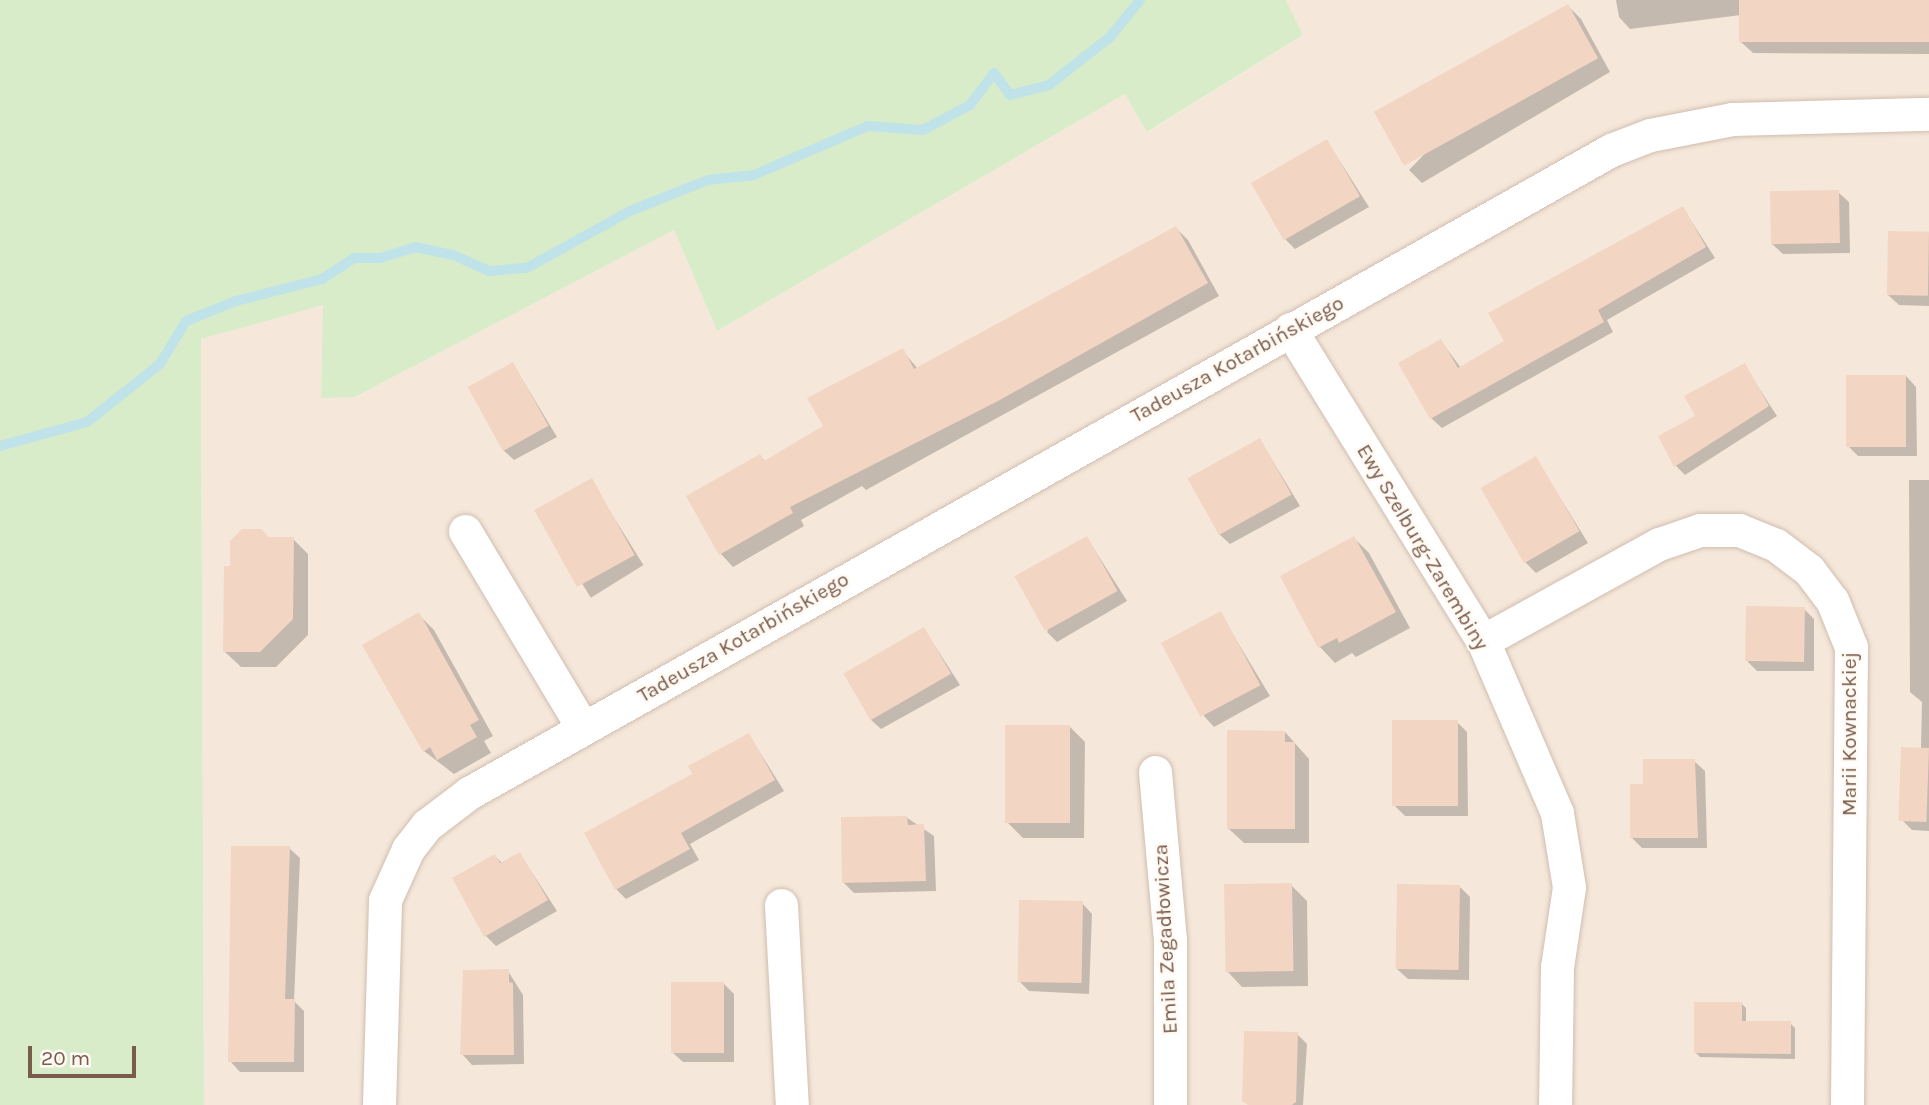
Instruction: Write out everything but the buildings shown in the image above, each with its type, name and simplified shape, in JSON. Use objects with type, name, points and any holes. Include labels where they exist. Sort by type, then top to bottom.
[{"type":"street","name":"Tadeusza Kotarbińskiego","points":[[379,1105],[381,940],[385,900],[408,849],[446,808],[583,728],[1611,150],[1650,135],[1732,119],[1929,114]]},
{"type":"street","name":"Ewy Szelburg-Zarembiny","points":[[1290,329],[1483,641],[1557,813],[1569,887],[1557,967],[1555,1105]]},
{"type":"street","name":"Marii Kownackiej","points":[[1483,641],[1659,544],[1700,530],[1739,530],[1776,545],[1809,570],[1832,600],[1850,647],[1847,1105]]},
{"type":"street","points":[[465,531],[583,728]]},
{"type":"street","name":"Emila Zegadłowicza","points":[[1155,772],[1170,939],[1170,1105]]},
{"type":"street","points":[[781,905],[792,1105]]},
{"type":"shaded area","points":[[1286,0],[1929,0],[1929,1105],[204,1105],[201,339],[324,304],[321,397],[355,397],[674,230],[717,331],[1125,94],[1148,132],[1303,35]]},
{"type":"green space","points":[[0,0],[1286,0],[1303,35],[1147,132],[1125,94],[717,331],[674,230],[355,397],[321,398],[323,305],[201,339],[204,1105],[0,1105]]},
{"type":"waterway","points":[[0,446],[87,422],[160,364],[186,321],[236,301],[322,279],[354,258],[380,258],[415,247],[453,255],[489,271],[527,268],[630,211],[708,180],[754,175],[868,126],[923,130],[970,105],[994,73],[1010,95],[1049,85],[1110,37],[1140,0]]}]
